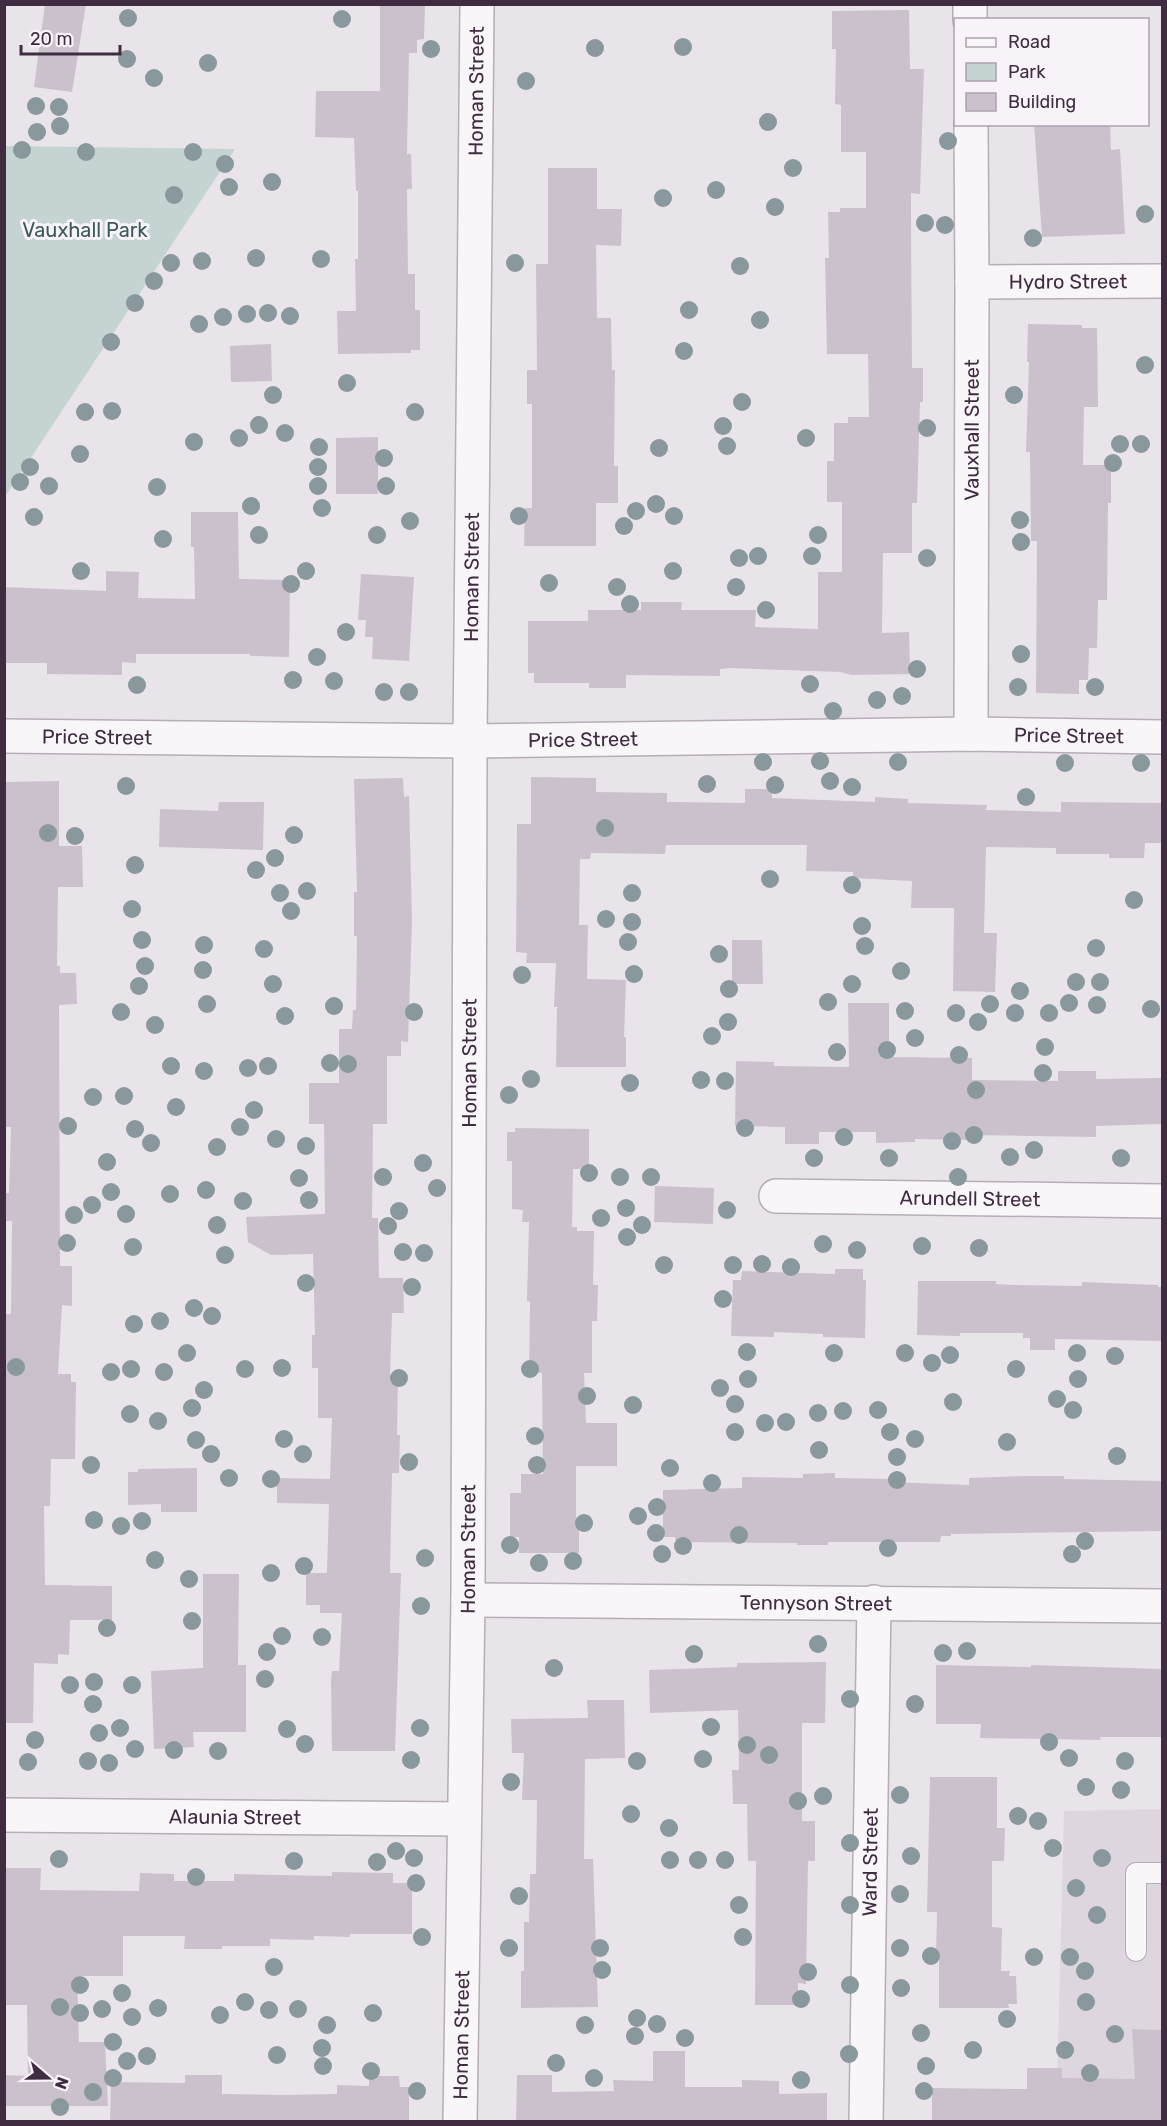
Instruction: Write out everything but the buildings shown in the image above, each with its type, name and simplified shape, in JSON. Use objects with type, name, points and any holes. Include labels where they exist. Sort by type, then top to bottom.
[{"type":"street","name":"Homan Street","points":[[460,2121],[468,1600],[470,741],[477,4]]},
{"type":"street","name":"Vauxhall Street","points":[[971,126],[971,734]]},
{"type":"street","name":"Hydro Street","points":[[972,282],[1162,281]]},
{"type":"street","name":"Price Street","points":[[4,736],[470,741],[971,734],[1162,737]]},
{"type":"street","name":"Arundell Street","points":[[776,1196],[1162,1201]]},
{"type":"street","name":"Tennyson Street","points":[[468,1600],[1162,1606]]},
{"type":"street","name":"Ward Street","points":[[867,2121],[874,1602]]},
{"type":"street","name":"Alaunia Street","points":[[4,1815],[464,1820]]},
{"type":"lane","points":[[1136,1952],[1136,1873],[1162,1873]]},
{"type":"shaded area","points":[[1162,1809],[1162,2121],[1056,2122],[1064,1811]]},
{"type":"green space","name":"Vauxhall Park","points":[[4,146],[235,149],[5,497]]}]
